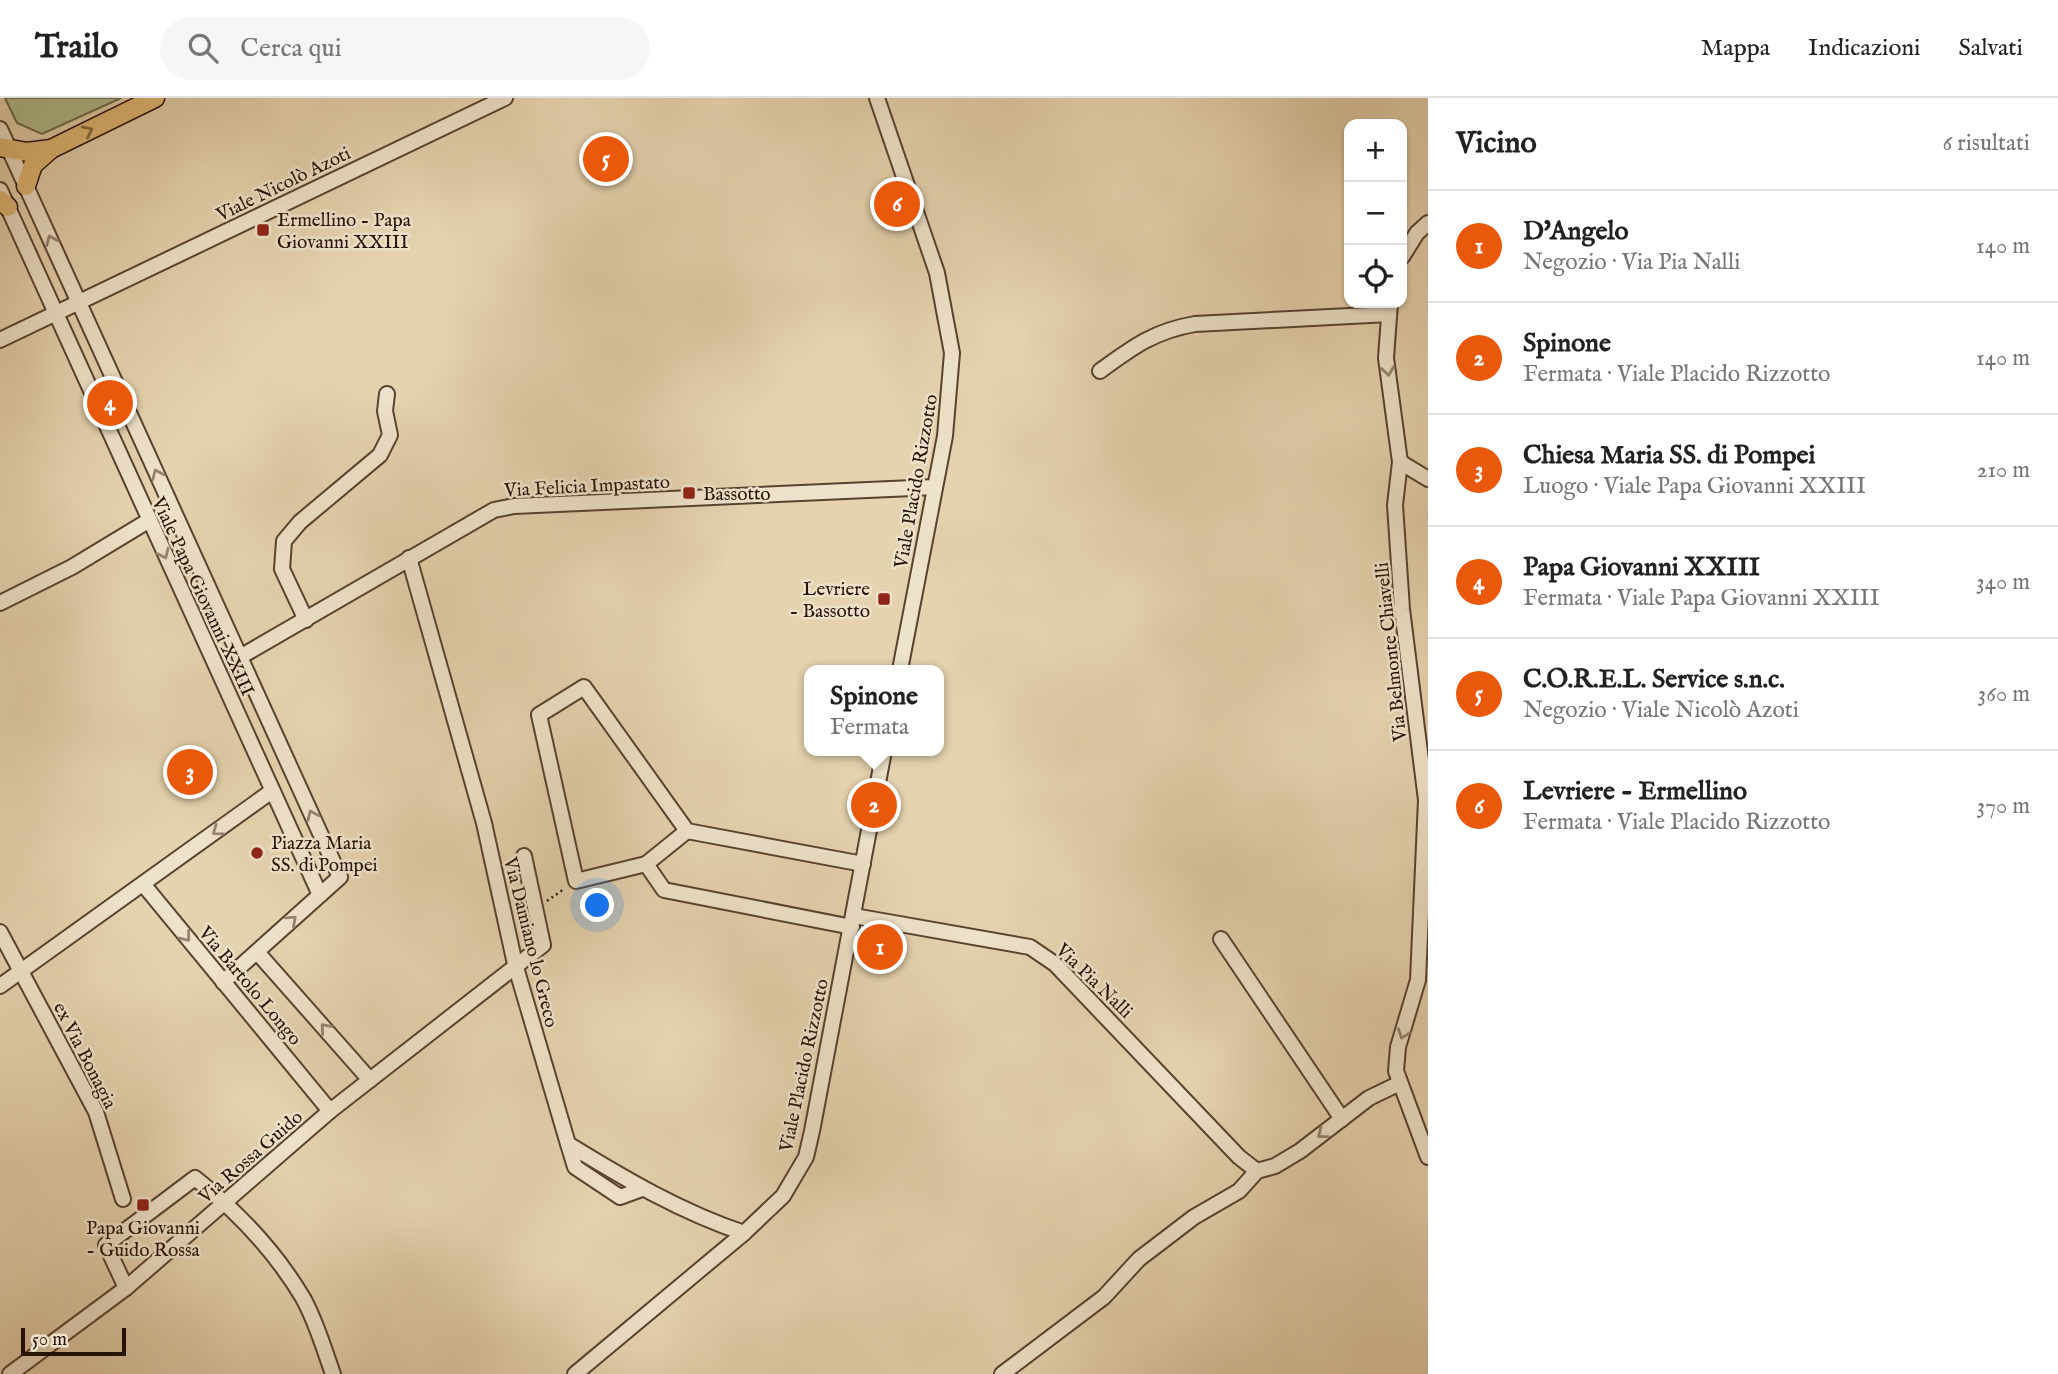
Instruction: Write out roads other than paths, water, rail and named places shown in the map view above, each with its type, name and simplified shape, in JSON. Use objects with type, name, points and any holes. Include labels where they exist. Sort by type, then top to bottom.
[{"type":"main road","points":[[26,186],[33,165],[51,149],[155,98]]},
{"type":"main road","points":[[5,148],[51,149]]},
{"type":"street","name":"Viale Nicolò Azoti","points":[[56,313],[505,98]]},
{"type":"street","name":"Viale Placido Rizzotto","points":[[877,98],[937,273],[948,320],[951,353],[950,397],[901,665]]},
{"type":"street","name":"Viale Papa Giovanni XXIII","points":[[0,129],[5,148],[26,186],[340,877],[320,895],[4,204],[0,190]]},
{"type":"street","points":[[1407,249],[1417,233],[1428,223]]},
{"type":"street","points":[[1100,371],[1137,344],[1165,329],[1195,324],[1390,308]]},
{"type":"street","name":"Via Belmonte Chiavelli","points":[[1390,308],[1386,358],[1400,462],[1395,505],[1402,609],[1423,730],[1426,800],[1426,849],[1419,914],[1418,980],[1398,1047],[1396,1070],[1428,1157]]},
{"type":"street","points":[[0,340],[56,313]]},
{"type":"street","points":[[306,620],[282,569],[284,541],[300,522],[380,455],[390,435],[385,411],[387,394]]},
{"type":"street","points":[[1400,462],[1428,479]]},
{"type":"street","name":"Via Felicia Impastato","points":[[240,657],[473,519],[514,506],[935,488]]},
{"type":"street","points":[[0,603],[72,567],[148,521]]},
{"type":"street","name":"Via Damiano lo Greco","points":[[409,558],[484,823],[514,964],[568,1144],[642,1189],[744,1233]]},
{"type":"street","points":[[687,831],[646,864],[576,881],[539,715],[584,687],[687,831],[863,864]]},
{"type":"street","name":"Viale Placido Rizzotto","points":[[575,1374],[744,1233],[783,1196],[806,1157],[883,756]]},
{"type":"street","points":[[0,986],[272,791]]},
{"type":"street","name":"Via Rossa Guido","points":[[9,1374],[126,1288],[330,1111],[514,964],[543,944],[524,856]]},
{"type":"street","name":"Via Pia Nalli","points":[[646,864],[664,890],[1030,947],[1055,964],[1239,1157],[1257,1171]]},
{"type":"street","name":"Via Bartolo Longo","points":[[143,884],[330,1111]]},
{"type":"street","points":[[223,982],[320,895]]},
{"type":"street","name":"ex Via Bonagia","points":[[0,932],[96,1112],[123,1199]]},
{"type":"street","points":[[1221,939],[1342,1119]]},
{"type":"street","points":[[257,952],[370,1080]]},
{"type":"street","points":[[1002,1374],[1104,1297],[1139,1259],[1194,1217],[1240,1191],[1257,1171],[1283,1161],[1370,1098],[1400,1083]]},
{"type":"street","points":[[126,1288],[106,1245],[195,1178],[226,1203],[270,1249],[304,1300],[333,1374]]},
{"type":"place","name":"C.O.R.E.L. Service s.n.c.","points":[[606,159]]},
{"type":"place","name":"Levriere - Ermellino","points":[[897,204]]},
{"type":"place","name":"Ermellino - Papa Giovanni XXIII","points":[[263,230]]},
{"type":"place","name":"Papa Giovanni XXIII","points":[[110,403]]},
{"type":"place","name":"Bassotto","points":[[689,493]]},
{"type":"place","name":"Levriere - Bassotto","points":[[884,599]]},
{"type":"place","name":"Chiesa Maria SS. di Pompei","points":[[190,772]]},
{"type":"place","name":"Spinone","points":[[874,805]]},
{"type":"place","name":"Piazza Maria SS. di Pompei","points":[[257,853]]},
{"type":"place","name":"D'Angelo","points":[[880,947]]},
{"type":"place","name":"Papa Giovanni - Guido Rossa","points":[[143,1205]]}]
